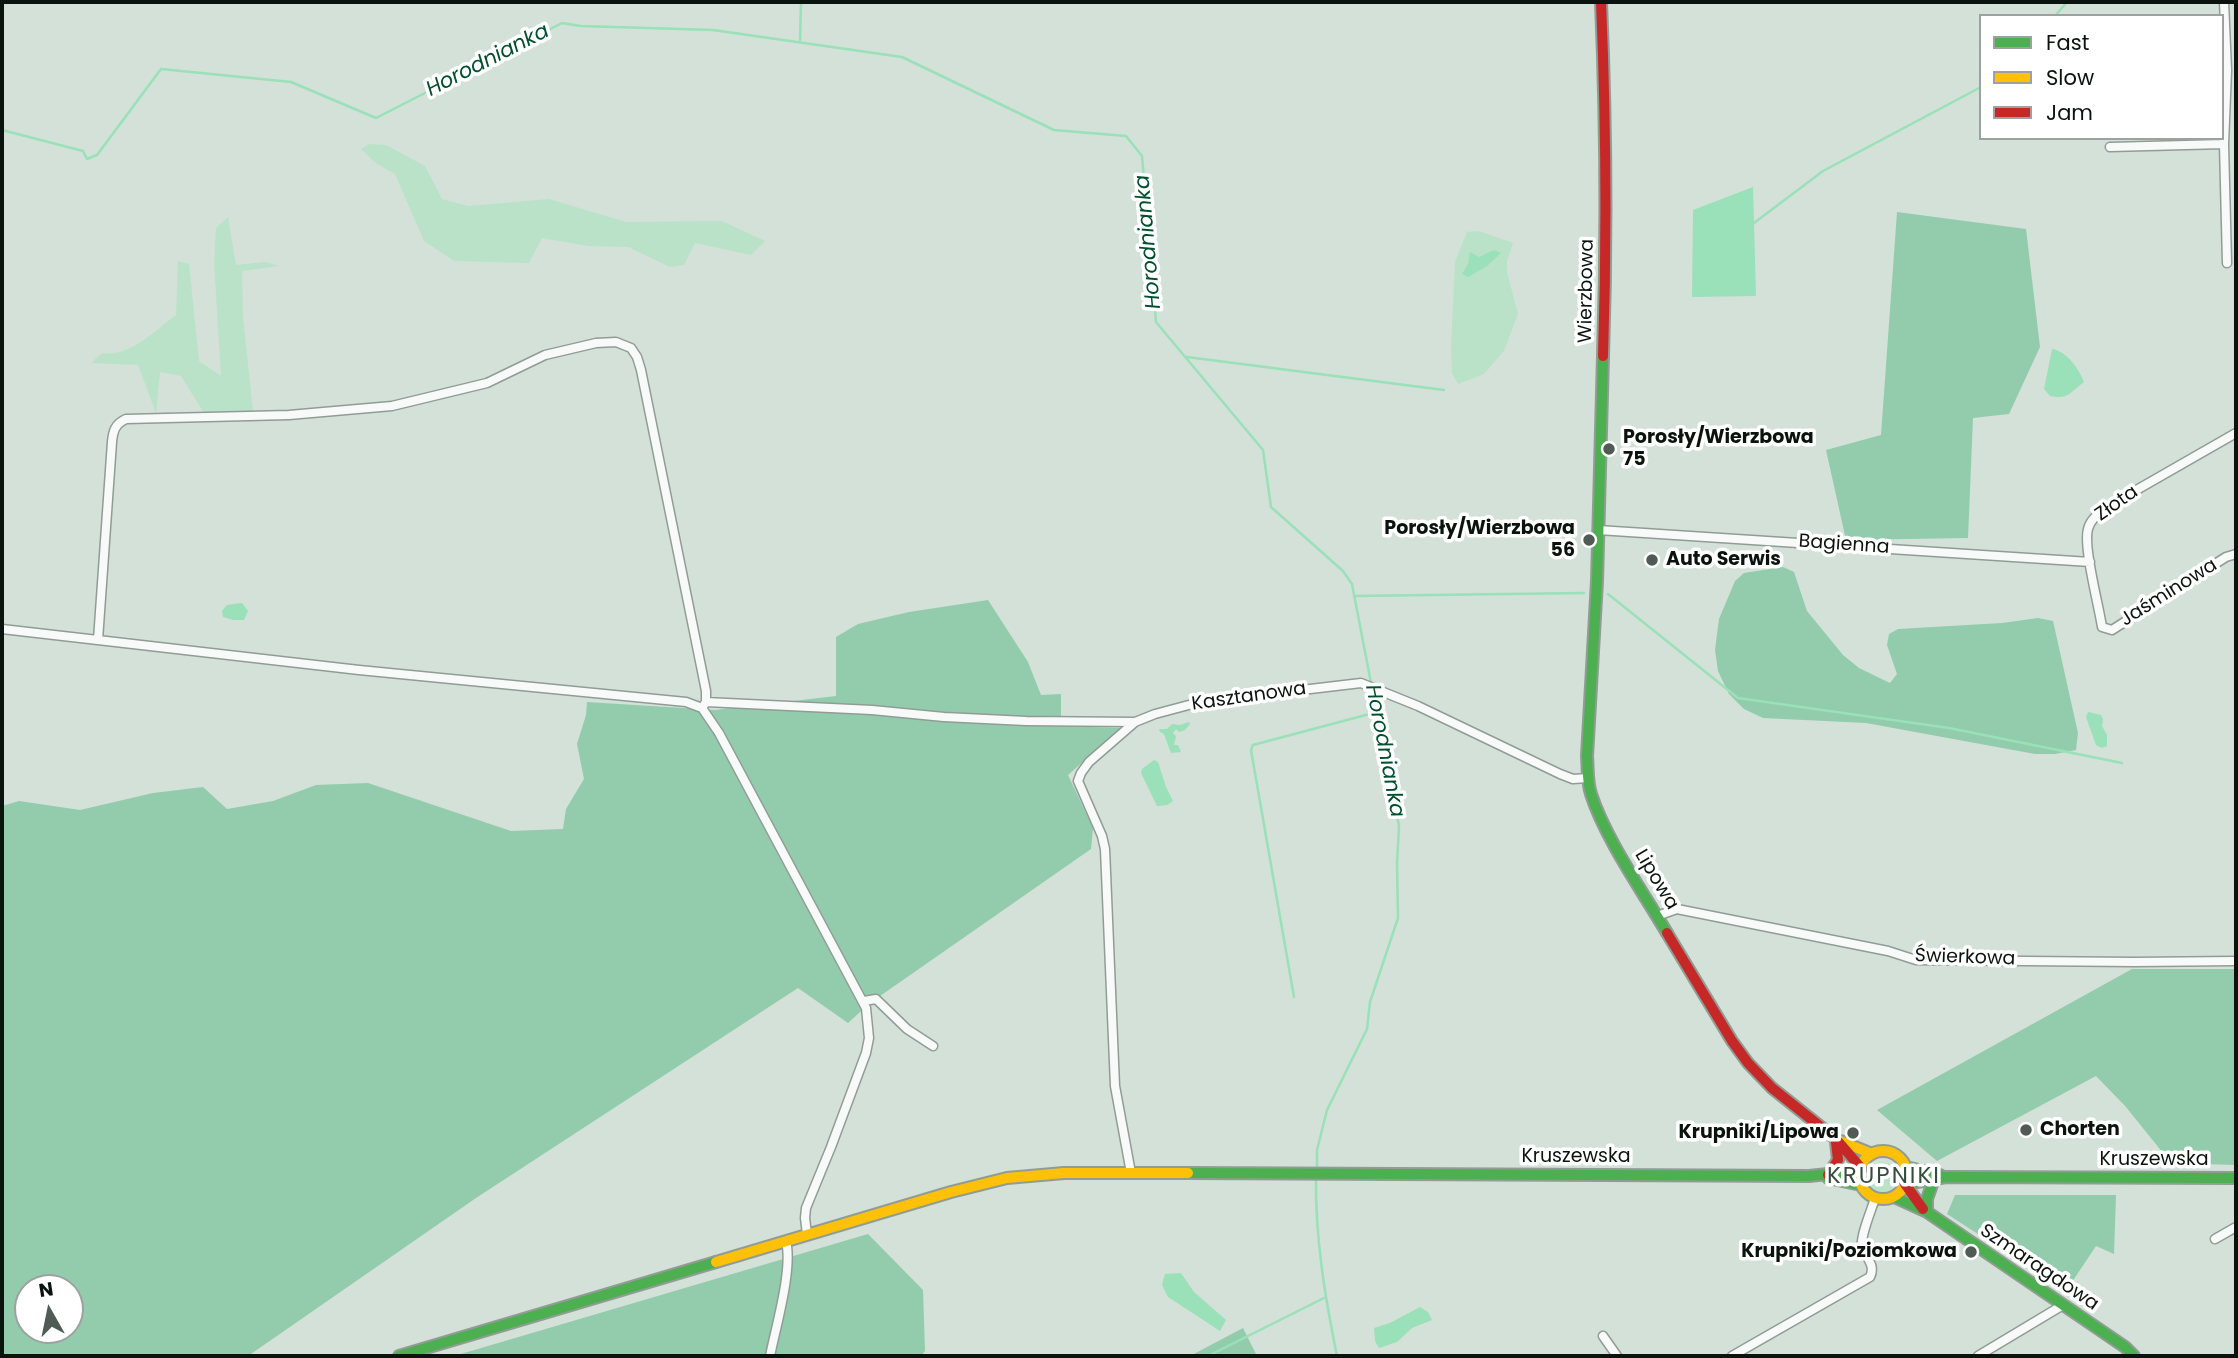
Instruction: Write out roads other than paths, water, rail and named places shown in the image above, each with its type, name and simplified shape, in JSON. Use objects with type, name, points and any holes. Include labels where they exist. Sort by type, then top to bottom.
[{"type":"street","name":"Wierzbowa","points":[[1597,581],[1606,261],[1606,115],[1601,2]]},
{"type":"street","points":[[2224,2],[2232,71],[2224,144],[2227,263]]},
{"type":"street","points":[[2110,148],[2224,144]]},
{"type":"street","points":[[98,640],[112,442],[116,425],[120,422],[126,419],[289,415],[392,406],[487,383],[545,355],[596,343],[616,342],[631,348],[641,370],[694,627],[704,705],[864,1000],[869,1024],[866,1053],[806,1208],[807,1234]]},
{"type":"street","name":"Złota","points":[[2102,628],[2087,531],[2095,516],[2236,433]]},
{"type":"street","name":"Bagienna","points":[[1598,530],[2090,562]]},
{"type":"street","name":"Jaśminowa","points":[[2102,628],[2112,630],[2226,557],[2236,554]]},
{"type":"street","name":"Lipowa","points":[[1597,581],[1587,756],[1591,794],[1608,833],[1719,1021],[1748,1063],[1772,1088],[1836,1139],[1861,1168]]},
{"type":"street","points":[[2,629],[359,670],[704,705],[872,710],[1026,721],[1135,722]]},
{"type":"street","name":"Kasztanowa","points":[[1135,722],[1200,702],[1365,683],[1560,774],[1573,779],[1588,778]]},
{"type":"street","points":[[1131,1173],[1115,1086],[1104,849],[1102,836],[1078,781],[1089,762],[1135,722]]},
{"type":"street","name":"Świerkowa","points":[[1657,916],[1677,909],[1871,947],[1916,960],[2236,961]]},
{"type":"street","points":[[864,1000],[876,999],[907,1029],[933,1046]]},
{"type":"street","points":[[1825,1176],[1838,1160],[1836,1139]]},
{"type":"street","name":"Lipowa","points":[[1836,1139],[1872,1154]]},
{"type":"street","name":"Kruszewska","points":[[1872,1154],[1888,1152],[1900,1158],[1906,1167],[1940,1178]]},
{"type":"street","points":[[1872,1154],[1865,1160],[1860,1178],[1861,1185],[1875,1198],[1894,1197],[1905,1184],[1906,1167]]},
{"type":"street","name":"Kruszewska","points":[[399,1356],[981,1183],[1031,1175],[1330,1173],[1825,1176],[1861,1168]]},
{"type":"street","name":"Kruszewska","points":[[1825,1176],[1861,1185]]},
{"type":"street","points":[[1925,1210],[1928,1190],[1940,1178]]},
{"type":"street","name":"Kruszewska","points":[[1905,1184],[1940,1178],[2236,1178]]},
{"type":"street","name":"Szmaragdowa","points":[[1905,1184],[1925,1210]]},
{"type":"street","name":"Szmaragdowa","points":[[1894,1197],[1925,1210],[2125,1347],[2134,1356]]},
{"type":"street","points":[[1732,1356],[1870,1277],[1872,1266],[1862,1246],[1862,1238],[1875,1198]]},
{"type":"street","points":[[2215,1239],[2236,1227]]},
{"type":"street","points":[[770,1356],[789,1252],[786,1241]]},
{"type":"street","points":[[1978,1356],[2063,1305]]},
{"type":"street","points":[[1603,1336],[1618,1356]]},
{"type":"waterway","points":[[800,40],[801,2]]},
{"type":"waterway","points":[[2057,14],[2067,2]]},
{"type":"waterway","name":"Horodnianka","points":[[2,130],[83,151],[87,159],[97,155],[161,69],[291,82],[376,118],[562,23],[581,26],[713,30],[902,57],[1054,130],[1126,136],[1142,156],[1156,322],[1263,450],[1271,507],[1343,571],[1352,584],[1371,683]]},
{"type":"waterway","points":[[1754,223],[1823,171],[1979,88]]},
{"type":"waterway","points":[[1187,357],[1444,390]]},
{"type":"waterway","points":[[1354,596],[1584,593]]},
{"type":"waterway","points":[[1608,594],[1738,698],[1949,728],[2122,763]]},
{"type":"waterway","name":"Horodnianka","points":[[1317,1169],[1317,1150],[1327,1110],[1367,1029],[1370,1002],[1398,918],[1399,826],[1372,690]]},
{"type":"waterway","points":[[1294,997],[1251,750],[1253,745],[1377,712]]},
{"type":"waterway","name":"Horodnianka","points":[[1316,1176],[1322,1267],[1337,1356]]},
{"type":"waterway","points":[[1208,1356],[1324,1298]]},
{"type":"place","name":"Porosły/Wierzbowa 75","points":[[1609,449]]},
{"type":"place","name":"Porosły/Wierzbowa 56","points":[[1589,540]]},
{"type":"place","name":"Auto Serwis","points":[[1652,560]]},
{"type":"place","name":"Chorten","points":[[2026,1130]]},
{"type":"place","name":"Krupniki/Lipowa","points":[[1853,1133]]},
{"type":"place","name":"Krupniki/Poziomkowa","points":[[1971,1252]]},
{"type":"district","name":"KRUPNIKI","points":[[1884,1177]]}]
